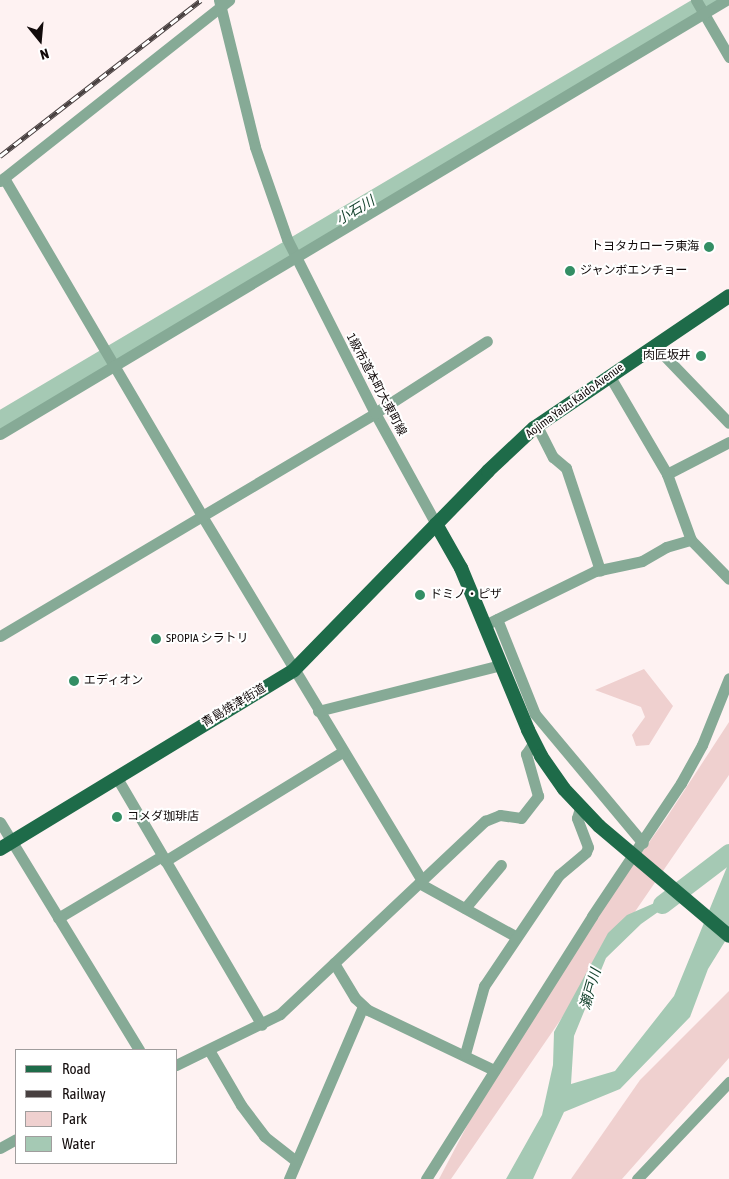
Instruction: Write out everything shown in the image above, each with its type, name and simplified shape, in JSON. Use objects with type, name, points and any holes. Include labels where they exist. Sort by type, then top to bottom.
[{"type":"main road","name":"Aojima Yaizu Kaido Avenue","points":[[436,524],[537,426],[609,375],[729,296]]},
{"type":"main road","points":[[436,524],[461,568],[534,742],[580,808],[729,936]]},
{"type":"main road","name":"青島焼津街道","points":[[6,845],[294,670],[436,524]]},
{"type":"street","name":"1級市道本町大東町線","points":[[219,0],[255,147],[294,256],[436,524]]},
{"type":"street","points":[[229,0],[2,179],[420,882],[515,936]]},
{"type":"street","points":[[696,0],[729,57]]},
{"type":"street","points":[[0,434],[114,367],[294,256],[726,0]]},
{"type":"street","points":[[0,636],[375,412],[487,341]]},
{"type":"street","points":[[654,345],[729,422]]},
{"type":"street","points":[[609,375],[667,474],[691,540],[727,572]]},
{"type":"street","points":[[537,426],[553,457],[566,468],[600,570]]},
{"type":"street","points":[[667,474],[729,442]]},
{"type":"street","points":[[484,625],[600,570],[642,561],[666,547],[691,540]]},
{"type":"street","points":[[498,619],[535,714],[643,842]]},
{"type":"street","points":[[318,711],[501,665]]},
{"type":"street","points":[[426,1179],[494,1070],[635,856],[702,745],[729,678]]},
{"type":"street","points":[[178,1064],[262,1025],[280,1014],[485,820],[500,814],[521,818],[538,796],[526,754],[534,742]]},
{"type":"street","points":[[58,918],[164,859],[342,752]]},
{"type":"street","points":[[117,778],[262,1025]]},
{"type":"street","points":[[465,1054],[481,994],[515,936],[559,875],[586,852],[588,847],[577,818],[580,808]]},
{"type":"street","points":[[0,822],[6,845],[58,918],[138,1049]]},
{"type":"street","points":[[464,908],[501,865]]},
{"type":"street","points":[[334,963],[355,998],[363,1006],[383,1019],[465,1054],[494,1070]]},
{"type":"street","points":[[289,1179],[363,1006]]},
{"type":"street","points":[[209,1050],[241,1105],[264,1136],[296,1162]]},
{"type":"street","points":[[637,1179],[729,1082]]},
{"type":"street","points":[[0,1148],[15,1140]]},
{"type":"green space","points":[[644,669],[673,706],[649,745],[636,746],[632,735],[645,717],[641,707],[595,690]]},
{"type":"green space","points":[[729,722],[729,775],[451,1179],[439,1179],[490,1082],[563,964],[667,817]]},
{"type":"green space","points":[[729,991],[729,1058],[622,1179],[571,1179],[640,1080]]},
{"type":"water","points":[[729,848],[729,862],[705,880],[699,876]]},
{"type":"water","points":[[729,862],[729,935],[708,969],[690,1017],[620,1089],[564,1112],[533,1179],[506,1179],[542,1115],[553,1065],[554,1032],[608,933],[627,915],[673,895],[678,898],[641,924],[606,958],[574,1036],[571,1084],[615,1071],[674,996]]},
{"type":"waterway","name":"小石川","points":[[0,420],[709,0]]},
{"type":"waterway","name":"瀬戸川","points":[[662,904],[729,853]]},
{"type":"railway","points":[[0,156],[201,0]]},
{"type":"place","name":"トヨタカローラ東海","points":[[709,247]]},
{"type":"place","name":"ジャンボエンチョー","points":[[570,271]]},
{"type":"place","name":"肉匠坂井","points":[[701,356]]},
{"type":"place","name":"ドミノ・ピザ","points":[[420,595]]},
{"type":"place","name":"SPOPIA シラトリ","points":[[156,639]]},
{"type":"place","name":"エディオン","points":[[74,681]]},
{"type":"place","name":"コメダ珈琲店","points":[[117,817]]}]
